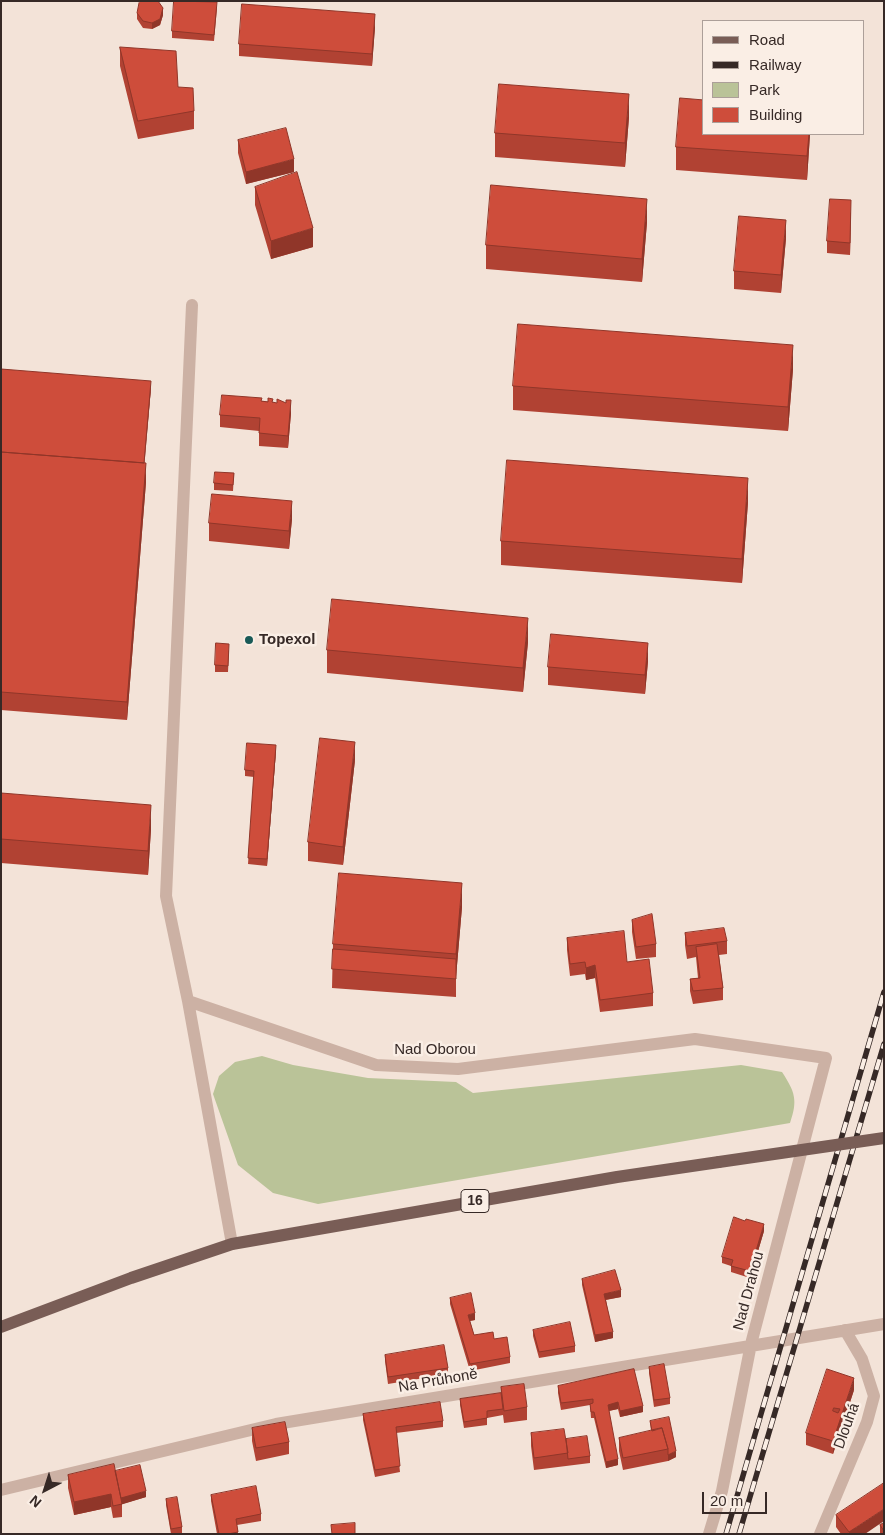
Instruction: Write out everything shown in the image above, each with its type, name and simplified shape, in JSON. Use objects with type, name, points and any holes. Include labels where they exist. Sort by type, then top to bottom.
[{"type":"main road","name":"16","points":[[1,1327],[131,1278],[232,1244],[608,1178],[884,1138]]},
{"type":"street","points":[[192,305],[166,896],[188,1001],[232,1244]]},
{"type":"street","name":"Nad Oborou","points":[[188,1001],[376,1065],[458,1069],[695,1039],[826,1058]]},
{"type":"street","name":"Nad Drahou","points":[[708,1534],[722,1491],[752,1344],[826,1058]]},
{"type":"street","name":"Na Průhoně","points":[[1,1490],[276,1424],[752,1344],[884,1324]]},
{"type":"street","name":"Dlouhá","points":[[820,1534],[867,1422],[874,1396],[862,1359],[845,1330]]},
{"type":"green space","points":[[262,1056],[293,1065],[368,1078],[456,1082],[473,1093],[741,1065],[782,1072],[794,1096],[794,1108],[790,1123],[318,1204],[273,1193],[238,1165],[213,1094],[219,1076],[235,1062]]},
{"type":"building","points":[[141,1],[158,1],[163,8],[160,19],[152,23],[143,21],[137,13]]},
{"type":"building","points":[[174,1],[217,2],[214,35],[172,31]]},
{"type":"building","points":[[242,4],[375,14],[372,54],[239,44]]},
{"type":"building","points":[[120,47],[176,51],[178,87],[193,88],[194,111],[138,121]]},
{"type":"building","points":[[499,84],[629,94],[625,143],[495,133]]},
{"type":"building","points":[[680,98],[702,100],[702,135],[809,135],[807,156],[676,147]]},
{"type":"building","points":[[286,128],[294,159],[246,172],[238,140]]},
{"type":"building","points":[[297,172],[313,228],[271,241],[255,187]]},
{"type":"building","points":[[491,185],[647,199],[642,259],[486,245]]},
{"type":"building","points":[[830,199],[851,200],[850,243],[827,241]]},
{"type":"building","points":[[739,216],[786,220],[781,275],[734,271]]},
{"type":"building","points":[[518,324],[793,345],[788,407],[513,386]]},
{"type":"building","points":[[1,369],[151,381],[144,463],[1,452]]},
{"type":"building","points":[[222,395],[262,398],[261,401],[268,402],[268,398],[273,399],[272,402],[277,403],[277,399],[286,403],[286,400],[291,400],[288,436],[259,433],[260,418],[220,415]]},
{"type":"building","points":[[1,452],[146,463],[127,702],[1,692]]},
{"type":"building","points":[[507,460],[748,478],[742,559],[501,541]]},
{"type":"building","points":[[215,472],[234,473],[233,485],[214,483]]},
{"type":"building","points":[[212,494],[292,501],[289,531],[209,523]]},
{"type":"building","points":[[332,599],[528,618],[523,668],[327,650]]},
{"type":"building","points":[[551,634],[648,643],[645,675],[548,667]]},
{"type":"building","points":[[216,643],[229,644],[228,666],[215,665]]},
{"type":"building","points":[[320,738],[355,742],[343,847],[308,842]]},
{"type":"building","points":[[247,743],[276,745],[267,859],[248,858],[254,771],[245,770]]},
{"type":"building","points":[[1,793],[151,805],[148,851],[1,839]]},
{"type":"building","points":[[339,873],[462,883],[456,954],[333,944]]},
{"type":"building","points":[[652,914],[656,944],[636,947],[632,920]]},
{"type":"building","points":[[724,928],[727,941],[687,946],[685,933]]},
{"type":"building","points":[[624,931],[627,962],[649,959],[653,993],[600,1000],[595,965],[586,968],[585,962],[570,964],[567,938]]},
{"type":"building","points":[[717,944],[723,988],[693,991],[690,979],[700,978],[696,947]]},
{"type":"building","points":[[333,949],[456,959],[456,979],[332,969]]},
{"type":"building","points":[[734,1217],[764,1224],[750,1271],[731,1266],[733,1260],[722,1257]]},
{"type":"building","points":[[615,1270],[621,1290],[604,1294],[613,1332],[595,1335],[582,1279]]},
{"type":"building","points":[[471,1293],[475,1313],[468,1315],[474,1335],[493,1332],[494,1339],[507,1337],[510,1357],[470,1364],[450,1298]]},
{"type":"building","points":[[570,1322],[575,1346],[539,1352],[533,1330]]},
{"type":"building","points":[[444,1345],[448,1368],[388,1377],[385,1355]]},
{"type":"building","points":[[664,1364],[670,1398],[654,1400],[649,1367]]},
{"type":"building","points":[[634,1369],[643,1406],[620,1411],[618,1402],[608,1405],[618,1459],[606,1462],[594,1412],[591,1412],[590,1404],[593,1403],[593,1399],[561,1403],[558,1386]]},
{"type":"building","points":[[827,1369],[854,1378],[833,1441],[806,1433]],"holes":[[[834,1408],[840,1409],[838,1413],[833,1411]]]},
{"type":"building","points":[[524,1384],[527,1407],[504,1411],[501,1387]]},
{"type":"building","points":[[501,1393],[503,1409],[487,1411],[487,1418],[464,1422],[460,1399]]},
{"type":"building","points":[[440,1402],[443,1421],[396,1427],[400,1466],[375,1470],[363,1414]]},
{"type":"building","points":[[669,1417],[676,1451],[668,1455],[662,1428],[652,1431],[650,1421]]},
{"type":"building","points":[[285,1422],[289,1442],[256,1448],[252,1428]]},
{"type":"building","points":[[662,1428],[668,1449],[623,1458],[619,1438]]},
{"type":"building","points":[[564,1429],[568,1453],[534,1458],[531,1433]]},
{"type":"building","points":[[587,1436],[590,1456],[568,1459],[566,1439]]},
{"type":"building","points":[[114,1464],[122,1504],[113,1506],[111,1494],[74,1502],[68,1475]]},
{"type":"building","points":[[140,1465],[146,1491],[121,1498],[115,1471]]},
{"type":"building","points":[[884,1483],[884,1509],[849,1532],[836,1515]]},
{"type":"building","points":[[256,1486],[261,1514],[236,1519],[238,1532],[219,1534],[211,1495]]},
{"type":"building","points":[[177,1497],[182,1527],[171,1529],[166,1499]]},
{"type":"building","points":[[355,1523],[355,1534],[332,1534],[331,1525]]},
{"type":"building","points":[[884,1523],[884,1531],[880,1525]]},
{"type":"railway","points":[[726,1534],[884,992]]},
{"type":"railway","points":[[739,1534],[884,1044]]},
{"type":"place","name":"Topexol","points":[[249,640]]}]
